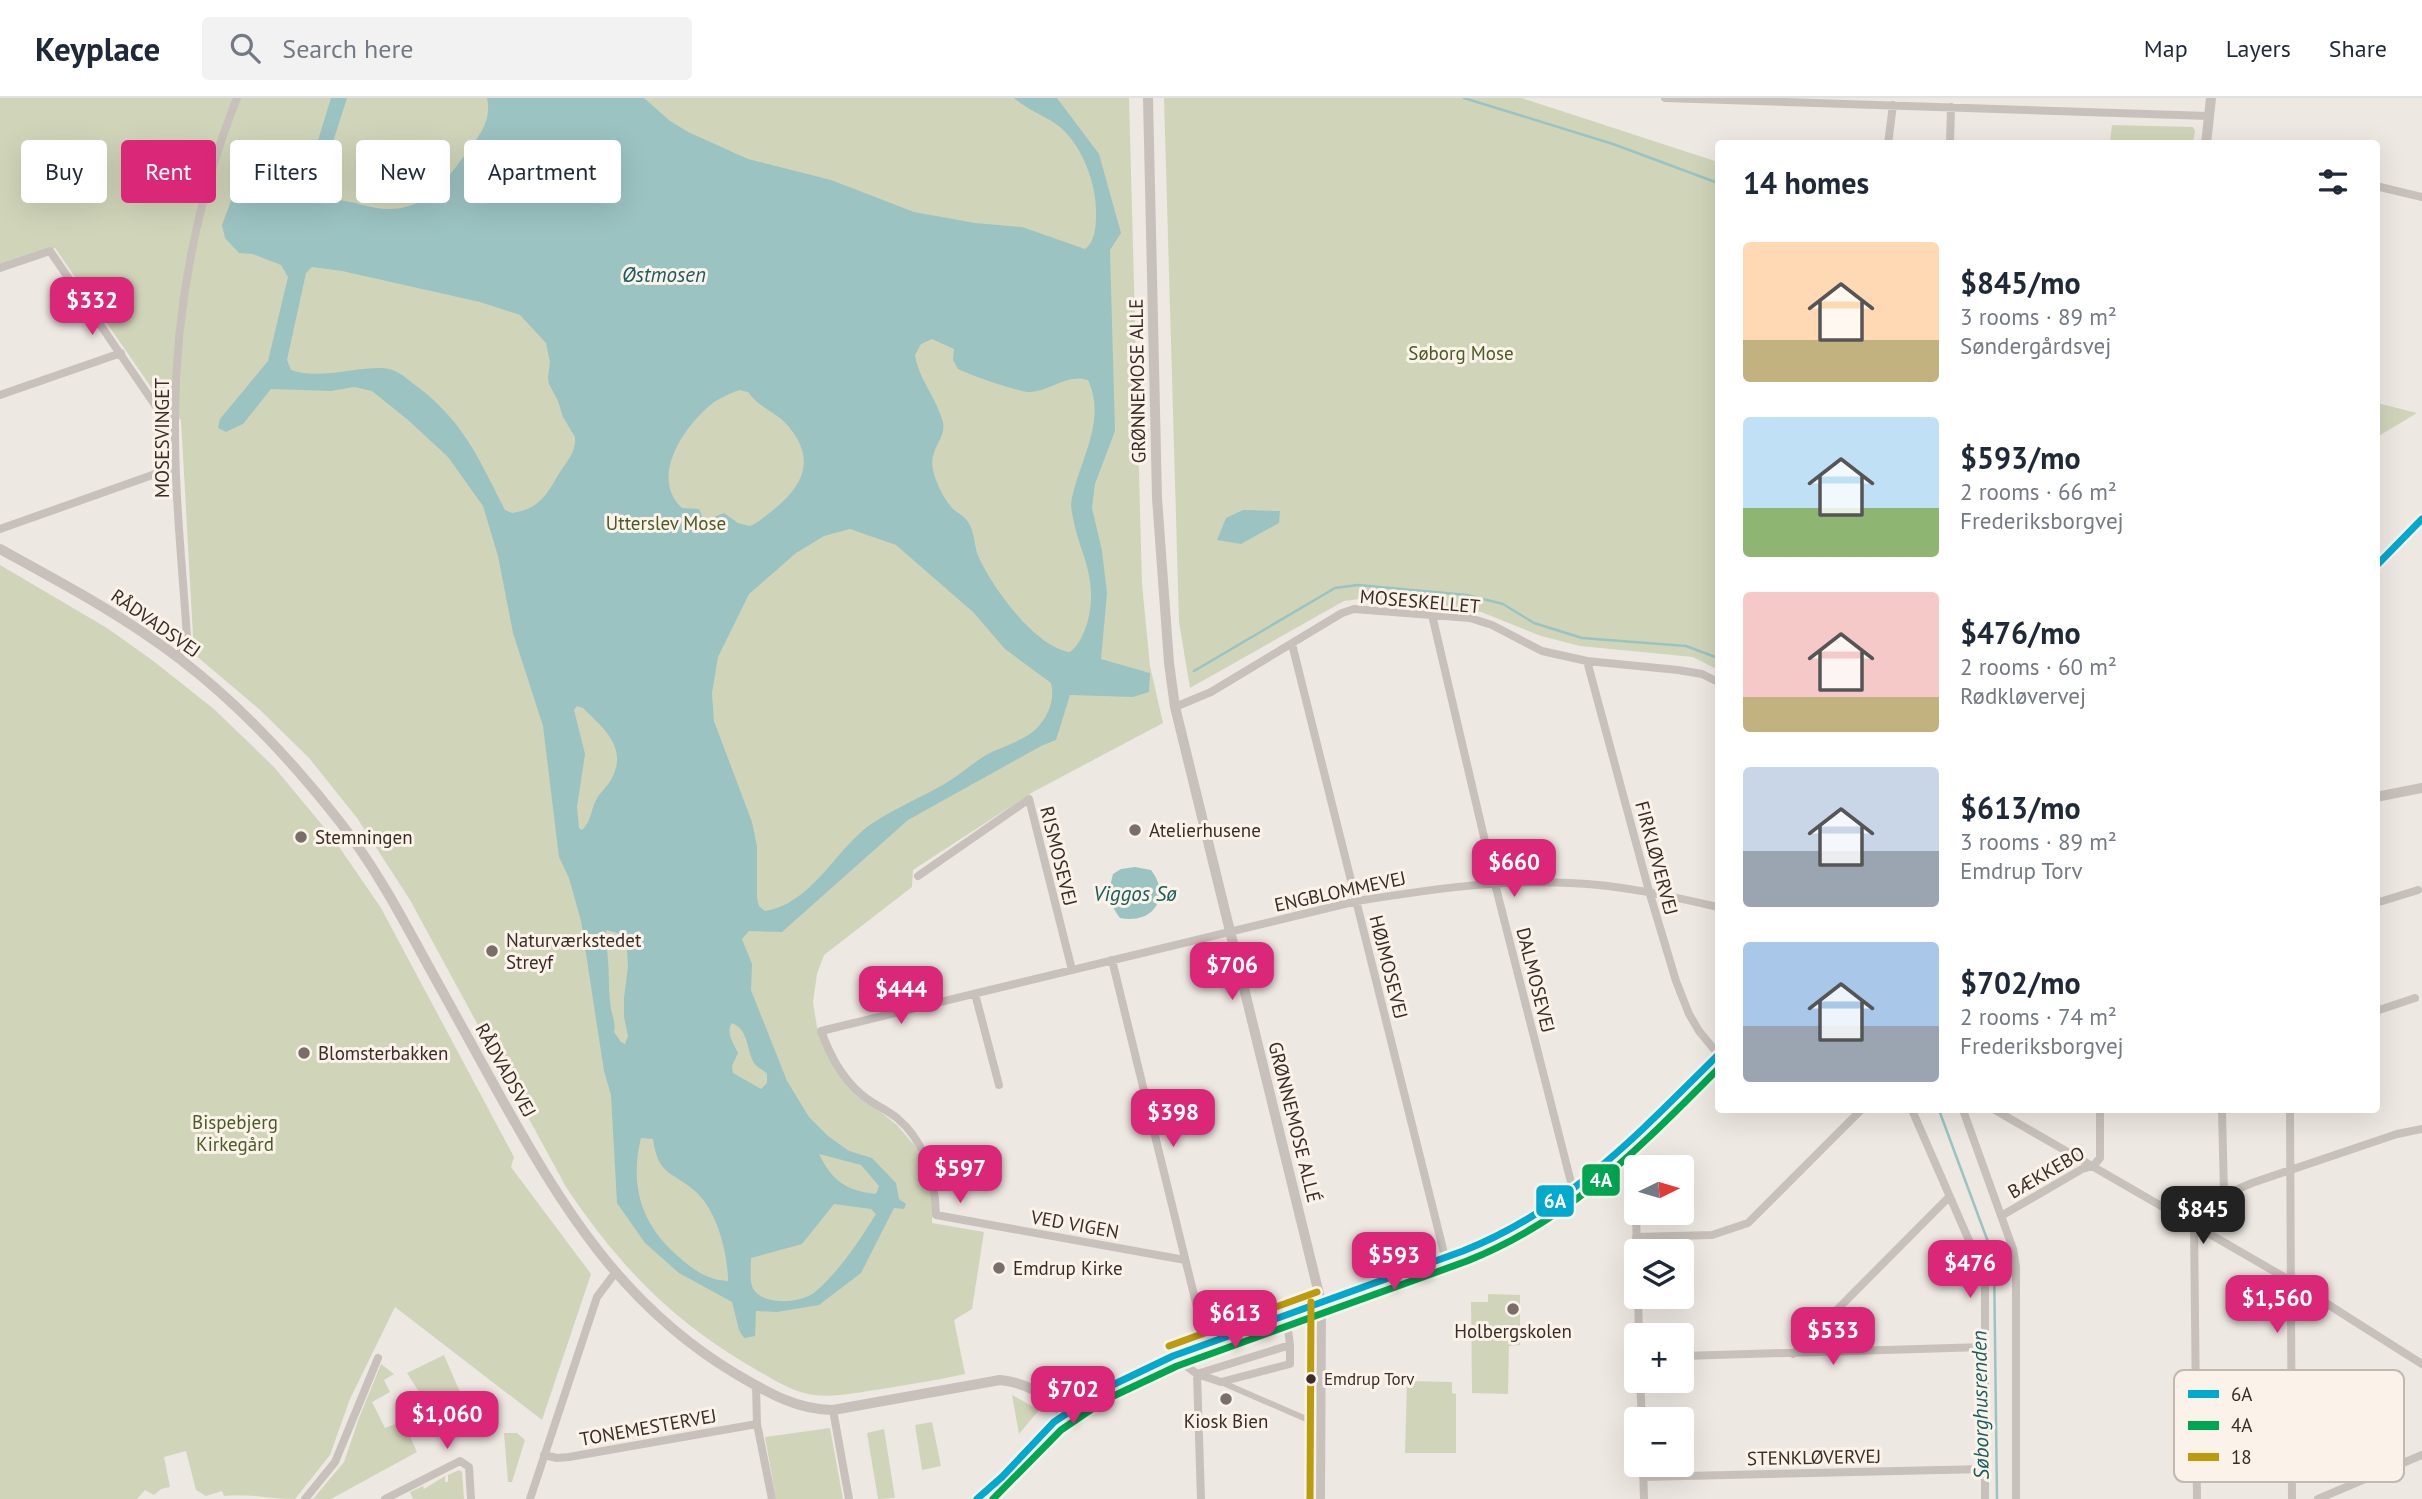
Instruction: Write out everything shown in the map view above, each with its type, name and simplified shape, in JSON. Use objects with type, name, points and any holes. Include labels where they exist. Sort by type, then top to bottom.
[{"type":"street","name":"MOSESVINGET","points":[[178,657],[187,637],[175,467],[179,340],[199,218],[219,145],[237,98]]},
{"type":"street","name":"GRØNNEMOSE ALLE","points":[[1148,98],[1157,498],[1168,663]]},
{"type":"street","points":[[1665,98],[2209,116]]},
{"type":"street","points":[[2206,140],[2211,98]]},
{"type":"street","points":[[1889,140],[1893,105]]},
{"type":"street","points":[[1950,140],[1951,107]]},
{"type":"street","points":[[2380,187],[2422,197]]},
{"type":"street","points":[[0,268],[50,251],[155,405],[163,411],[175,413]]},
{"type":"street","points":[[0,395],[121,353]]},
{"type":"street","points":[[0,529],[175,467]]},
{"type":"street","points":[[2380,563],[2422,519]]},
{"type":"street","name":"RÅDVADSVEJ","points":[[0,549],[78,592],[178,657],[251,722],[304,778],[342,824],[387,891],[533,1154],[572,1217],[615,1273],[661,1321],[708,1357],[756,1386],[814,1410],[833,1410],[1000,1380],[1034,1388],[1064,1413]]},
{"type":"street","name":"MOSESKELLET","points":[[1175,707],[1211,692],[1342,613],[1354,609],[1470,618],[1492,625],[1542,651],[1587,661],[1702,674],[1715,680]]},
{"type":"street","name":"DALMOSEVEJ","points":[[1432,615],[1573,1190]]},
{"type":"street","name":"HØJMOSEVEJ","points":[[1293,644],[1445,1257]]},
{"type":"street","name":"FIRKLØVERVEJ","points":[[1587,661],[1649,891],[1685,1007],[1715,1051]]},
{"type":"street","name":"GRØNNEMOSE ALLÉ","points":[[1168,663],[1175,707],[1321,1302],[1320,1499]]},
{"type":"street","points":[[2380,796],[2422,788]]},
{"type":"street","name":"RISMOSEVEJ","points":[[918,876],[1028,799],[1072,970]]},
{"type":"street","name":"ENGBLOMMEVEJ","points":[[821,1031],[1357,901],[1430,890],[1496,884],[1570,883],[1649,891],[1715,906]]},
{"type":"street","points":[[2380,902],[2418,890]]},
{"type":"street","points":[[1112,961],[1206,1344]]},
{"type":"street","points":[[975,994],[999,1085]]},
{"type":"street","points":[[2380,1010],[2415,998]]},
{"type":"street","name":"VED VIGEN","points":[[821,1031],[829,1053],[845,1077],[862,1095],[897,1118],[922,1150],[931,1170],[936,1215],[1185,1260]]},
{"type":"street","points":[[977,1499],[1064,1413],[1100,1391],[1173,1356],[1445,1257],[1506,1233],[1534,1218],[1573,1190],[1634,1138],[1715,1058]]},
{"type":"street","points":[[1634,1138],[1636,1237],[1712,1235],[1748,1223],[1858,1113]]},
{"type":"street","points":[[1913,1113],[1984,1278],[1985,1499]]},
{"type":"street","points":[[1964,1113],[2013,1249],[2016,1267],[2016,1499]]},
{"type":"street","points":[[2000,1113],[2194,1223],[2422,1364]]},
{"type":"street","name":"BÆKKEBO","points":[[2001,1216],[2082,1169],[2093,1166],[2100,1157],[2100,1113]]},
{"type":"street","points":[[2222,1113],[2224,1195]]},
{"type":"street","points":[[2290,1113],[2291,1370]]},
{"type":"street","points":[[2196,1370],[2194,1223],[2203,1212],[2224,1195],[2398,1134],[2422,1129]]},
{"type":"street","points":[[1793,1354],[1949,1197]]},
{"type":"street","points":[[530,1499],[597,1297],[615,1273]]},
{"type":"street","points":[[1221,1382],[1290,1364],[1286,1315]]},
{"type":"street","points":[[1197,1374],[1290,1345]]},
{"type":"street","points":[[1694,1356],[1984,1347]]},
{"type":"street","points":[[1173,1356],[1197,1374],[1320,1424]]},
{"type":"street","points":[[305,1499],[335,1462],[378,1358]]},
{"type":"street","points":[[1197,1374],[1201,1499]]},
{"type":"street","points":[[756,1386],[757,1424],[772,1499]]},
{"type":"street","points":[[833,1410],[849,1499]]},
{"type":"street","name":"TONEMESTERVEJ","points":[[544,1455],[569,1457],[757,1424]]},
{"type":"street","points":[[2404,1463],[2422,1455]]},
{"type":"street","points":[[385,1499],[460,1461],[469,1467],[471,1499]]},
{"type":"street","name":"STENKLØVERVEJ","points":[[1694,1476],[1984,1469]]},
{"type":"street","points":[[1643,1477],[1644,1499]]},
{"type":"street","points":[[2318,1499],[2358,1482]]},
{"type":"green space","name":"Utterslev Mose","points":[[0,98],[1129,98],[1142,584],[1150,666],[1163,723],[1033,792],[913,870],[912,887],[824,955],[817,974],[813,1002],[818,1033],[850,1088],[897,1125],[915,1146],[927,1170],[932,1192],[932,1223],[984,1232],[972,1309],[954,1320],[965,1374],[839,1395],[805,1393],[769,1377],[698,1332],[673,1312],[627,1267],[566,1187],[410,900],[357,818],[309,758],[259,709],[194,654],[181,420],[162,403],[55,248],[0,266]]},
{"type":"green space","name":"Søborg Mose","points":[[1164,98],[1522,98],[1715,161],[1715,668],[1693,657],[1580,646],[1541,636],[1481,612],[1368,598],[1344,601],[1190,688],[1179,622]]},
{"type":"green space","points":[[2112,125],[2193,127],[2195,131],[2194,140],[2110,140]]},
{"type":"green space","points":[[2380,404],[2417,413],[2380,435]]},
{"type":"green space","name":"Bispebjerg Kirkegård","points":[[0,565],[107,628],[214,709],[274,767],[333,838],[381,908],[514,1157],[511,1167],[591,1274],[542,1420],[395,1307],[350,1399],[330,1455],[295,1499],[224,1496],[222,1491],[206,1496],[196,1490],[186,1451],[164,1457],[170,1487],[161,1489],[154,1495],[145,1490],[137,1499],[0,1499]]},
{"type":"green space","points":[[1488,1294],[1520,1295],[1520,1345],[1509,1346],[1508,1394],[1472,1393],[1471,1302],[1488,1302]]},
{"type":"green space","points":[[444,1355],[470,1415],[453,1426],[429,1402],[426,1403],[407,1373]]},
{"type":"green space","points":[[381,1364],[394,1374],[384,1380],[390,1392],[372,1402],[385,1428],[403,1421],[417,1452],[331,1499],[313,1499],[344,1462]]},
{"type":"green space","points":[[1407,1381],[1452,1382],[1452,1393],[1456,1394],[1456,1453],[1405,1453]]},
{"type":"green space","points":[[1012,1395],[1039,1410],[1019,1434]]},
{"type":"green space","points":[[932,1422],[941,1466],[922,1470],[915,1425]]},
{"type":"green space","points":[[830,1428],[843,1499],[776,1499],[765,1437]]},
{"type":"green space","points":[[884,1429],[895,1498],[878,1499],[867,1433]]},
{"type":"green space","points":[[504,1433],[517,1433],[525,1440],[512,1482],[508,1482]]},
{"type":"green space","points":[[459,1470],[462,1472],[464,1499],[413,1499],[410,1492],[423,1486],[424,1489],[445,1476],[445,1482],[448,1482],[448,1475]]},
{"type":"water","name":"Østmosen","points":[[331,98],[347,98],[334,140],[318,140]]},
{"type":"water","name":"Østmosen","points":[[487,98],[644,98],[670,121],[688,132],[748,159],[831,180],[914,212],[975,223],[1022,227],[1085,249],[1094,234],[1096,203],[1082,156],[1060,127],[1014,98],[1057,98],[1099,154],[1121,233],[1110,250],[1115,431],[1095,484],[1092,508],[1102,551],[1107,593],[1101,659],[1150,673],[1149,692],[1133,697],[1070,695],[1056,740],[908,820],[782,932],[749,931],[742,939],[752,964],[751,990],[787,1081],[809,1117],[828,1136],[849,1151],[872,1158],[896,1183],[899,1199],[906,1204],[904,1209],[894,1208],[861,1273],[819,1305],[777,1312],[756,1311],[755,1336],[744,1338],[739,1330],[732,1302],[679,1273],[645,1243],[617,1203],[611,1095],[604,1071],[581,921],[569,878],[559,857],[543,726],[513,633],[498,556],[483,506],[448,457],[372,391],[354,387],[331,391],[271,389],[243,424],[226,432],[218,428],[220,419],[268,361],[288,277],[281,265],[253,254],[239,253],[225,238],[222,225],[230,203],[342,203],[342,200],[387,209],[416,203],[450,203],[450,174],[464,156],[464,203],[621,203],[621,140],[476,140],[484,127],[488,113]],"holes":[[[312,267],[342,271],[480,302],[520,315],[546,343],[550,362],[549,384],[575,437],[569,460],[542,499],[522,511],[512,513],[505,510],[478,457],[458,426],[432,398],[404,376],[382,368],[313,374],[291,370],[287,360],[306,273]],[[932,339],[954,349],[953,360],[958,369],[1024,391],[1037,391],[1066,380],[1088,380],[1095,412],[1093,427],[1071,504],[1089,576],[1090,606],[1082,636],[1070,652],[1043,639],[1005,600],[979,558],[968,522],[952,508],[940,490],[932,462],[943,426],[915,355],[921,344]],[[739,390],[748,392],[789,427],[798,439],[804,462],[798,483],[791,493],[772,511],[750,526],[738,523],[724,513],[704,521],[699,509],[682,508],[672,495],[669,481],[675,451],[692,423],[714,402]],[[850,529],[896,545],[973,612],[1005,649],[1051,683],[1052,695],[1048,712],[1033,732],[986,755],[944,784],[875,821],[795,899],[765,911],[759,906],[757,898],[757,846],[752,822],[714,721],[712,693],[718,657],[749,594],[796,553],[824,536]],[[577,706],[583,708],[605,731],[617,757],[612,778],[598,797],[582,830],[579,828],[577,807],[585,754],[574,710]],[[607,930],[620,934],[633,943],[627,951],[624,1017],[628,1036],[625,1044],[614,1032],[604,935]],[[732,1023],[741,1030],[751,1058],[767,1074],[767,1083],[761,1089],[733,1073],[732,1066],[738,1053],[731,1038]],[[641,1138],[653,1139],[662,1166],[695,1191],[709,1209],[720,1233],[728,1281],[702,1274],[686,1263],[656,1233],[642,1204],[637,1173]],[[819,1154],[861,1165],[879,1186],[876,1194],[842,1183],[829,1171]],[[834,1204],[871,1209],[876,1214],[840,1266],[815,1292],[802,1299],[775,1301],[759,1295],[751,1283],[751,1258],[802,1244]]]},
{"type":"water","points":[[1243,510],[1280,511],[1279,523],[1241,544],[1217,540],[1226,518]]},
{"type":"water","name":"Viggos Sø","points":[[1135,867],[1151,870],[1160,890],[1159,899],[1156,907],[1142,917],[1120,918],[1110,898],[1113,874],[1121,869]]},
{"type":"waterway","points":[[1464,98],[1613,144],[1715,182]]},
{"type":"waterway","points":[[1194,671],[1335,588],[1358,585],[1467,595],[1503,604],[1534,623],[1582,638],[1686,646],[1715,657]]},
{"type":"waterway","name":"Søborghusrenden","points":[[1940,1113],[1994,1258],[1997,1499]]},
{"type":"transit line","name":"6A","points":[[2380,562],[2422,519]]},
{"type":"transit line","name":"6A","points":[[977,1499],[1002,1477],[1054,1422],[1100,1391],[1173,1356],[1463,1251],[1536,1214],[1600,1167],[1630,1141],[1715,1058]]},
{"type":"transit line","name":"4A","points":[[993,1499],[1061,1430],[1105,1400],[1177,1366],[1467,1261],[1540,1224],[1572,1202],[1632,1153],[1715,1072]]},
{"type":"transit line","name":"18","points":[[1169,1346],[1317,1292]]},
{"type":"transit line","name":"18","points":[[1310,1499],[1311,1302]]},
{"type":"place","name":"Atelierhusene","points":[[1135,830]]},
{"type":"place","name":"Stemningen","points":[[301,837]]},
{"type":"place","name":"Naturværkstedet Streyf","points":[[492,951]]},
{"type":"place","name":"Blomsterbakken","points":[[304,1053]]},
{"type":"place","name":"Emdrup Kirke","points":[[999,1268]]},
{"type":"place","name":"Holbergskolen","points":[[1513,1309]]},
{"type":"place","name":"Emdrup Torv","points":[[1311,1379]]},
{"type":"place","name":"Kiosk Bien","points":[[1226,1399]]}]
